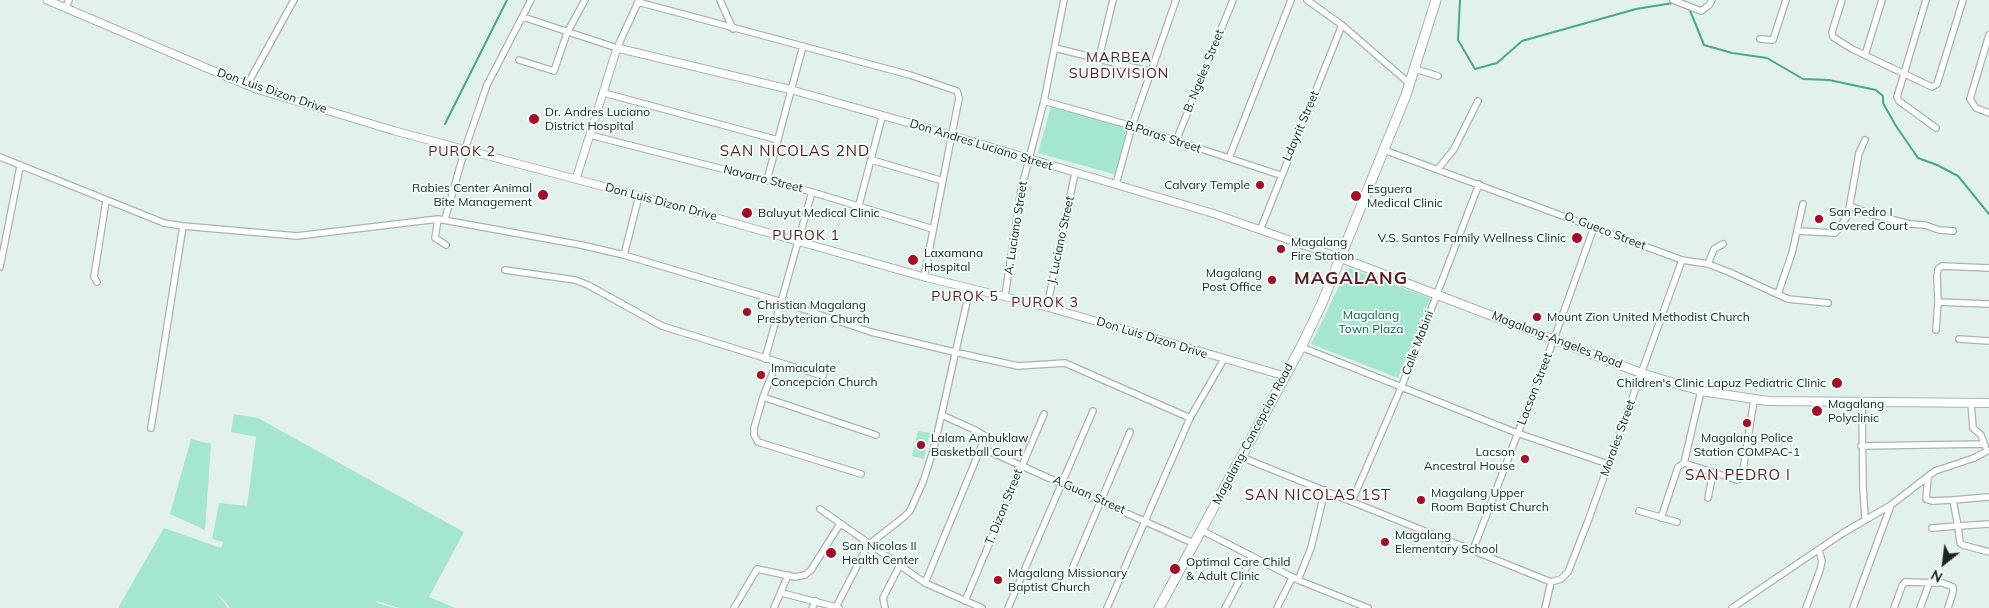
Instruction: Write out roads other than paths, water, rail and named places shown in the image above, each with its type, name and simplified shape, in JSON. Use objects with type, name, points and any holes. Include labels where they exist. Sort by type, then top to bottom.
[{"type":"main road","name":"Magalang-Concepcion Road","points":[[1159,608],[1301,347],[1341,258],[1410,84],[1436,0]]},
{"type":"main road","name":"Magalang-Angeles Road","points":[[1341,258],[1642,373],[1701,391],[1754,400],[1862,403],[1989,403]]},
{"type":"street","name":"Don Luis Dizon Drive","points":[[47,0],[247,85],[395,131],[640,196],[924,277],[1047,307],[1285,376]]},
{"type":"street","points":[[65,8],[69,0]]},
{"type":"street","points":[[247,85],[294,0]]},
{"type":"street","points":[[446,245],[435,238],[487,85],[531,0]]},
{"type":"street","points":[[519,60],[554,71],[567,33],[585,0]]},
{"type":"street","points":[[720,0],[733,29]]},
{"type":"street","name":"A. Luciano Street","points":[[1005,296],[1020,190],[1044,101],[1064,0]]},
{"type":"street","points":[[1099,58],[1113,0]]},
{"type":"street","points":[[1116,184],[1132,126],[1176,0]]},
{"type":"street","name":"B. Ngeles Street","points":[[1176,142],[1233,0]]},
{"type":"street","points":[[1229,158],[1291,0]]},
{"type":"street","points":[[1307,0],[1342,25],[1410,84]]},
{"type":"street","points":[[1673,0],[1704,11],[1712,0]]},
{"type":"street","points":[[1760,39],[1770,41],[1773,39],[1786,0]]},
{"type":"street","points":[[1842,0],[1832,36],[1837,41],[1935,87],[1964,0]]},
{"type":"street","points":[[1865,55],[1882,0]]},
{"type":"street","points":[[1926,0],[1902,73],[1897,96],[1899,101],[1936,128]]},
{"type":"street","points":[[576,180],[617,48],[638,1],[733,29],[803,46],[957,91],[960,98],[924,277]]},
{"type":"street","points":[[522,17],[617,48]]},
{"type":"street","name":"Ldayrit Street","points":[[1261,228],[1280,175],[1342,25]]},
{"type":"street","points":[[1989,35],[1970,99],[1976,108],[1989,113]]},
{"type":"street","points":[[767,180],[803,46]]},
{"type":"street","name":"Don Andres Luciano Street","points":[[617,48],[792,90],[1261,228],[1341,258]]},
{"type":"street","points":[[1055,48],[1151,72]]},
{"type":"street","points":[[1415,69],[1438,76]]},
{"type":"street","points":[[604,92],[778,140]]},
{"type":"street","name":"B.Paras Street","points":[[1044,101],[1132,126],[1280,175]]},
{"type":"street","points":[[1438,169],[1454,149],[1478,101]]},
{"type":"street","points":[[859,205],[882,117]]},
{"type":"street","name":"Navarro Street","points":[[590,135],[812,192],[933,229]]},
{"type":"street","points":[[1797,231],[1835,233],[1845,221],[1850,206],[1859,153],[1865,140]]},
{"type":"street","name":"O. Gueco Street","points":[[1384,150],[1682,260],[1708,264],[1788,299],[1828,303]]},
{"type":"street","points":[[0,157],[20,167],[164,223],[183,226],[297,236],[441,219],[624,255],[782,302],[871,332],[1018,366],[1065,363],[1190,418]]},
{"type":"street","points":[[872,160],[942,181]]},
{"type":"street","points":[[0,267],[20,167]]},
{"type":"street","name":"J. Luciano Street","points":[[1047,307],[1075,173]]},
{"type":"street","name":"Calle Mabini","points":[[1352,501],[1400,388],[1479,184]]},
{"type":"street","points":[[765,358],[812,192]]},
{"type":"street","points":[[624,255],[640,196]]},
{"type":"street","points":[[97,282],[94,277],[106,201]]},
{"type":"street","points":[[1778,294],[1803,204]]},
{"type":"street","points":[[1850,206],[1865,213],[1910,224],[1926,225],[1939,230],[1953,231]]},
{"type":"street","points":[[151,428],[168,333],[183,226]]},
{"type":"street","name":"Lacson Street","points":[[1473,550],[1554,339],[1594,227]]},
{"type":"street","points":[[1708,264],[1714,249],[1723,244]]},
{"type":"street","name":"Morales Street","points":[[1552,582],[1561,579],[1568,572],[1682,260]]},
{"type":"street","points":[[1936,330],[1938,302],[1937,272],[1939,267],[1989,268]]},
{"type":"street","points":[[505,270],[575,280],[588,285],[662,326],[822,376]]},
{"type":"street","points":[[782,593],[816,600],[837,607],[868,545],[910,511],[929,465],[970,288]]},
{"type":"street","points":[[1938,302],[1989,304]]},
{"type":"street","points":[[1959,339],[1989,341]]},
{"type":"street","points":[[1301,347],[1517,433],[1608,464]]},
{"type":"street","points":[[1107,608],[1190,418],[1224,359]]},
{"type":"street","points":[[777,362],[754,428],[754,435],[758,442],[861,474]]},
{"type":"street","points":[[1661,518],[1678,467],[1684,463],[1701,391]]},
{"type":"street","points":[[763,398],[876,435]]},
{"type":"street","points":[[1684,463],[1713,474],[1737,480],[1741,478],[1754,400]]},
{"type":"street","points":[[1862,403],[1865,519]]},
{"type":"street","points":[[1732,608],[1865,519],[1891,505],[1944,467],[1974,458],[1988,450],[1981,435],[1974,428],[1971,403]]},
{"type":"street","points":[[1008,608],[1093,411]]},
{"type":"street","name":"T. Dizon Street","points":[[965,601],[1044,414]]},
{"type":"street","points":[[925,583],[984,440],[982,434],[942,415]]},
{"type":"street","points":[[1072,569],[1130,432]]},
{"type":"street","points":[[1862,446],[1984,444]]},
{"type":"street","name":"A.Guan Street","points":[[982,448],[1102,500],[1194,544]]},
{"type":"street","points":[[1241,457],[1552,582],[1545,608]]},
{"type":"street","points":[[1708,498],[1713,474]]},
{"type":"street","points":[[1928,477],[1927,500],[1989,497]]},
{"type":"street","points":[[1277,608],[1312,548],[1325,490]]},
{"type":"street","points":[[1953,500],[1960,543],[1989,552]]},
{"type":"street","points":[[1853,608],[1891,505]]},
{"type":"street","points":[[820,509],[899,567],[925,583],[982,608]]},
{"type":"street","points":[[1639,511],[1677,522]]},
{"type":"street","points":[[734,608],[757,569],[799,576],[811,570],[840,524]]},
{"type":"street","points":[[1932,528],[1989,524]]},
{"type":"street","points":[[1201,530],[1295,579],[1366,608]]},
{"type":"street","points":[[1806,608],[1820,570],[1822,561],[1819,550]]},
{"type":"street","points":[[1225,608],[1252,557]]},
{"type":"street","points":[[885,608],[882,598],[899,567]]},
{"type":"street","points":[[774,608],[782,593],[788,575]]},
{"type":"street","points":[[1894,608],[1905,582],[1943,583],[1953,587],[1948,608]]},
{"type":"street","points":[[1920,608],[1929,584]]},
{"type":"street","points":[[812,608],[816,600]]},
{"type":"waterway","points":[[445,124],[507,0]]},
{"type":"waterway","points":[[1460,0],[1458,40],[1475,69],[1497,63],[1522,41],[1636,9],[1673,3]]},
{"type":"waterway","points":[[1689,8],[1704,45],[1732,53],[1767,58],[1803,79],[1829,80],[1876,90],[1883,96],[1883,103],[1918,158],[1958,176],[1989,214]]},
{"type":"place","name":"Dr. Andres Luciano District Hospital","points":[[534,119]]},
{"type":"place","name":"Calvary Temple","points":[[1260,185]]},
{"type":"place","name":"Rabies Center Animal Bite Management","points":[[543,195]]},
{"type":"place","name":"Esguera Medical Clinic","points":[[1356,196]]},
{"type":"place","name":"Baluyut Medical Clinic","points":[[747,213]]},
{"type":"place","name":"San Pedro I Covered Court","points":[[1819,219]]},
{"type":"place","name":"V.S. Santos Family Wellness Clinic","points":[[1577,238]]},
{"type":"place","name":"Magalang Fire Station","points":[[1281,249]]},
{"type":"place","name":"Laxamana Hospital","points":[[913,260]]},
{"type":"place","name":"Magalang Post Office","points":[[1272,280]]},
{"type":"place","name":"Christian Magalang Presbyterian Church","points":[[747,312]]},
{"type":"place","name":"Mount Zion United Methodist Church","points":[[1537,317]]},
{"type":"place","name":"Immaculate Concepcion Church","points":[[761,375]]},
{"type":"place","name":"Children's Clinic Lapuz Pediatric Clinic","points":[[1837,383]]},
{"type":"place","name":"Magalang Polyclinic","points":[[1817,411]]},
{"type":"place","name":"Magalang Police Station COMPAC-1","points":[[1747,423]]},
{"type":"place","name":"Lalam Ambuklaw Basketball Court","points":[[921,445]]},
{"type":"place","name":"Lacson Ancestral House","points":[[1525,459]]},
{"type":"place","name":"Magalang Upper Room Baptist Church","points":[[1421,500]]},
{"type":"place","name":"Magalang Elementary School","points":[[1385,542]]},
{"type":"place","name":"San Nicolas II Health Center","points":[[831,553]]},
{"type":"place","name":"Optimal Care Child & Adult Clinic","points":[[1175,569]]},
{"type":"place","name":"Magalang Missionary Baptist Church","points":[[998,580]]},
{"type":"district","name":"MARBEA SUBDIVISION","points":[[1119,66]]},
{"type":"district","name":"SAN NICOLAS 2ND","points":[[795,151]]},
{"type":"district","name":"PUROK 2","points":[[462,152]]},
{"type":"district","name":"PUROK 1","points":[[806,236]]},
{"type":"district","name":"MAGALANG","points":[[1351,279]]},
{"type":"district","name":"PUROK 5","points":[[965,297]]},
{"type":"district","name":"PUROK 3","points":[[1045,303]]},
{"type":"district","name":"SAN PEDRO I","points":[[1738,475]]},
{"type":"district","name":"SAN NICOLAS 1ST","points":[[1318,495]]},
{"type":"park label","name":"Magalang Town Plaza","points":[[1371,322]]}]
